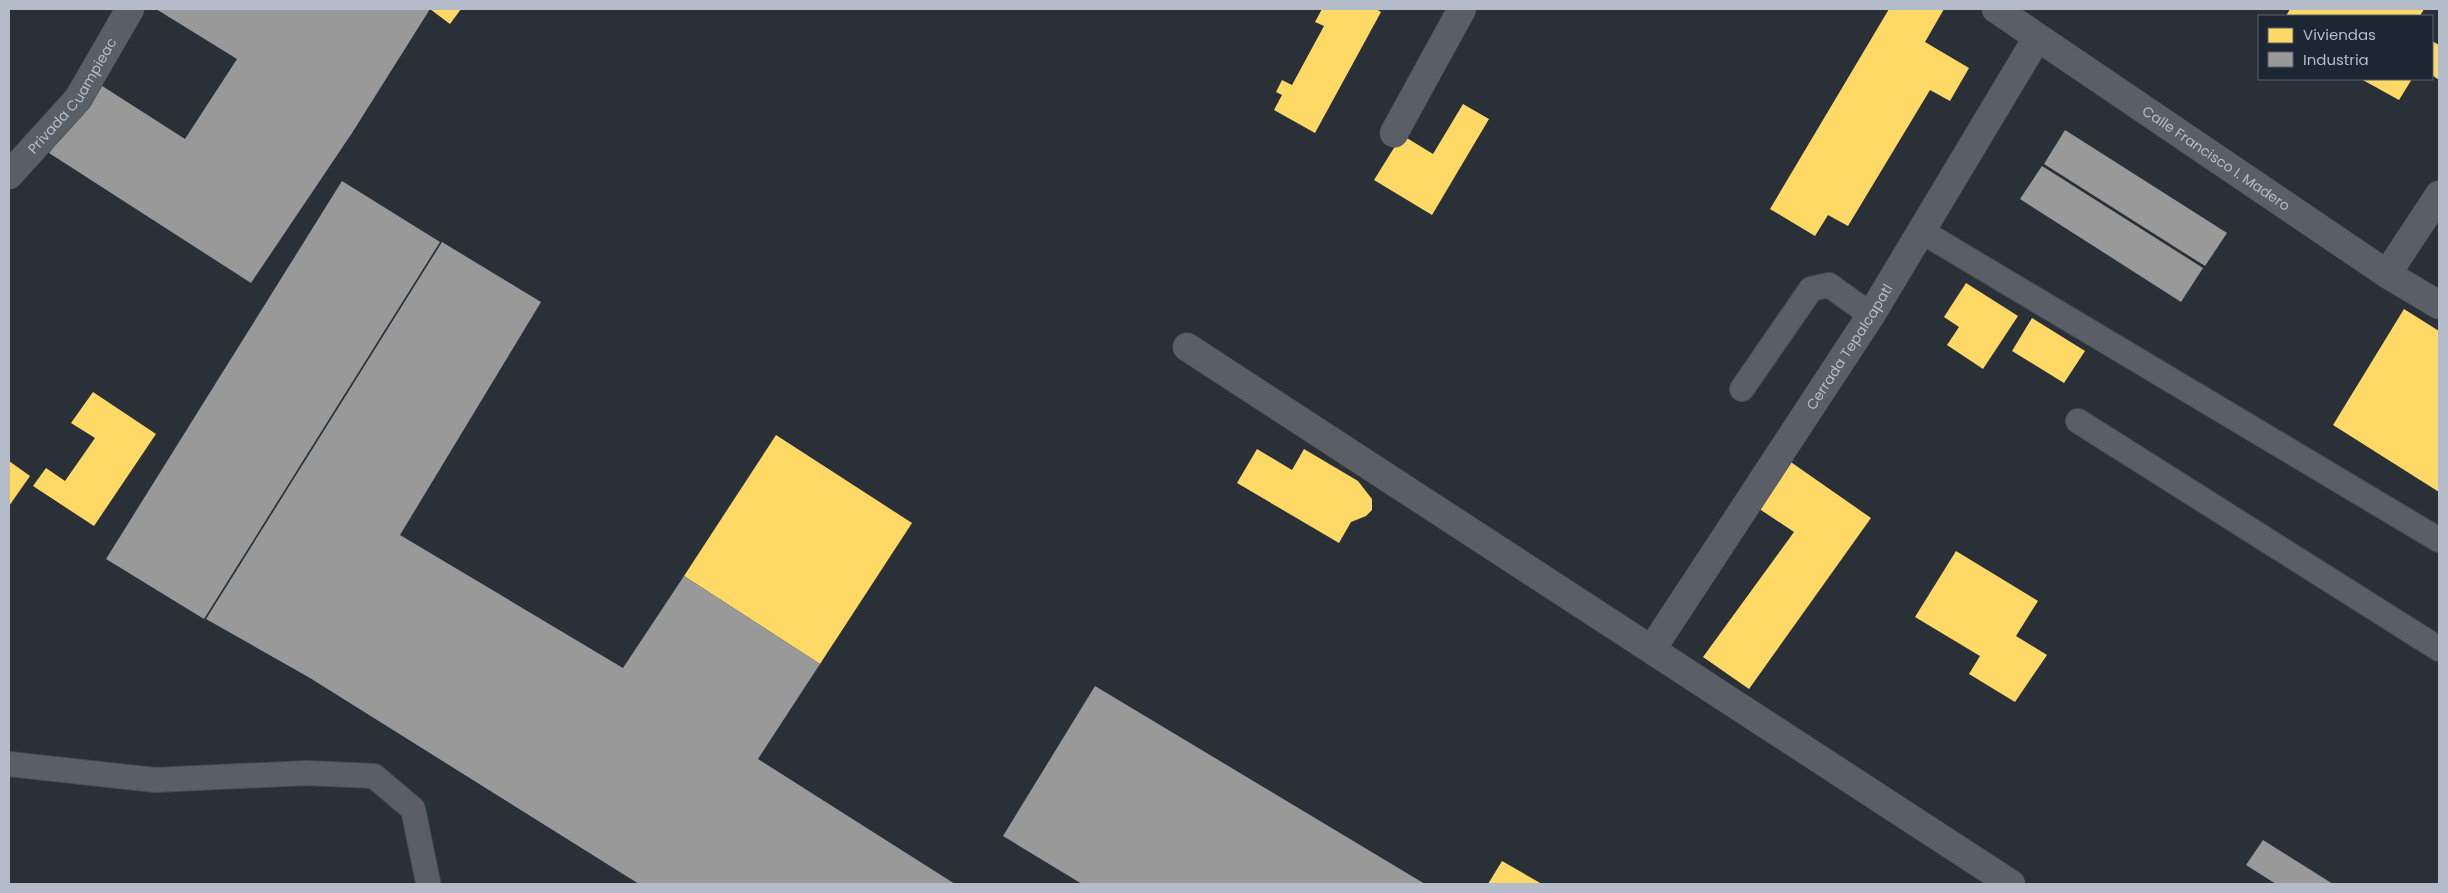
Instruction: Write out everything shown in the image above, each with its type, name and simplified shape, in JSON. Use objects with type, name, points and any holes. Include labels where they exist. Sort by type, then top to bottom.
[{"type":"street","name":"Privada Cuampieac","points":[[9,175],[78,99],[130,9]]},
{"type":"street","points":[[1394,133],[1462,9]]},
{"type":"street","name":"Calle Francisco I. Madero","points":[[1996,9],[2387,274],[2439,305]]},
{"type":"street","name":"Cerrada Tepalcapatl","points":[[1652,650],[1871,315],[2037,38]]},
{"type":"street","points":[[2387,274],[2439,194]]},
{"type":"street","points":[[1187,347],[2011,884]]},
{"type":"lane","points":[[1921,231],[2439,540]]},
{"type":"lane","points":[[1742,388],[1811,289],[1829,285],[1871,315]]},
{"type":"lane","points":[[2078,421],[2439,649]]},
{"type":"lane","points":[[9,764],[155,780],[307,772],[374,776],[413,809],[428,882]]},
{"type":"building: Viviendas","points":[[430,9],[461,9],[450,24]]},
{"type":"building: Viviendas","points":[[1322,9],[1376,9],[1381,12],[1315,133],[1274,110],[1282,95],[1276,92],[1282,80],[1292,85],[1324,26],[1315,22]]},
{"type":"building: Viviendas","points":[[1889,9],[1944,9],[1925,42],[1969,68],[1950,101],[1930,90],[1848,226],[1828,215],[1815,236],[1770,209]]},
{"type":"building: Viviendas","points":[[2290,9],[2424,9],[2421,15],[2287,15]]},
{"type":"building: Viviendas","points":[[2433,42],[2439,45],[2439,80],[2433,76]]},
{"type":"building: Viviendas","points":[[2363,80],[2411,80],[2399,100]]},
{"type":"building: Viviendas","points":[[1463,104],[1489,119],[1432,215],[1374,180],[1402,135],[1433,154]]},
{"type":"building: Viviendas","points":[[1966,283],[2018,316],[1983,369],[1947,345],[1959,327],[1944,317]]},
{"type":"building: Viviendas","points":[[2404,309],[2439,331],[2439,492],[2333,425]]},
{"type":"building: Viviendas","points":[[2032,318],[2085,351],[2064,383],[2012,351]]},
{"type":"building: Viviendas","points":[[93,392],[156,434],[94,526],[33,486],[46,468],[65,481],[95,438],[71,423]]},
{"type":"building: Viviendas","points":[[776,435],[912,523],[820,664],[684,576]]},
{"type":"building: Viviendas","points":[[1257,449],[1292,470],[1304,449],[1358,481],[1372,499],[1372,510],[1366,516],[1351,522],[1339,543],[1237,483]]},
{"type":"building: Viviendas","points":[[1785,458],[1871,518],[1749,689],[1703,657],[1794,532],[1752,504]]},
{"type":"building: Viviendas","points":[[9,461],[30,476],[9,506]]},
{"type":"building: Viviendas","points":[[1956,551],[2038,601],[2016,636],[2047,655],[2015,702],[1969,674],[1980,656],[1915,617]]},
{"type":"building: Viviendas","points":[[1502,861],[1542,884],[1488,884]]},
{"type":"building: Industria","points":[[156,9],[430,9],[352,133],[251,283],[49,153],[96,82],[185,139],[237,59]]},
{"type":"building: Industria","points":[[2065,130],[2227,233],[2205,266],[2044,164]]},
{"type":"building: Industria","points":[[2042,166],[2203,268],[2181,302],[2020,199]]},
{"type":"building: Industria","points":[[342,181],[440,242],[204,619],[106,559]]},
{"type":"building: Industria","points":[[442,242],[541,302],[400,535],[623,668],[684,576],[820,664],[758,759],[955,884],[639,884],[310,678],[206,619]]},
{"type":"building: Industria","points":[[1095,686],[1425,884],[1082,884],[1003,836]]},
{"type":"building: Industria","points":[[2263,840],[2333,884],[2276,884],[2246,865]]}]
